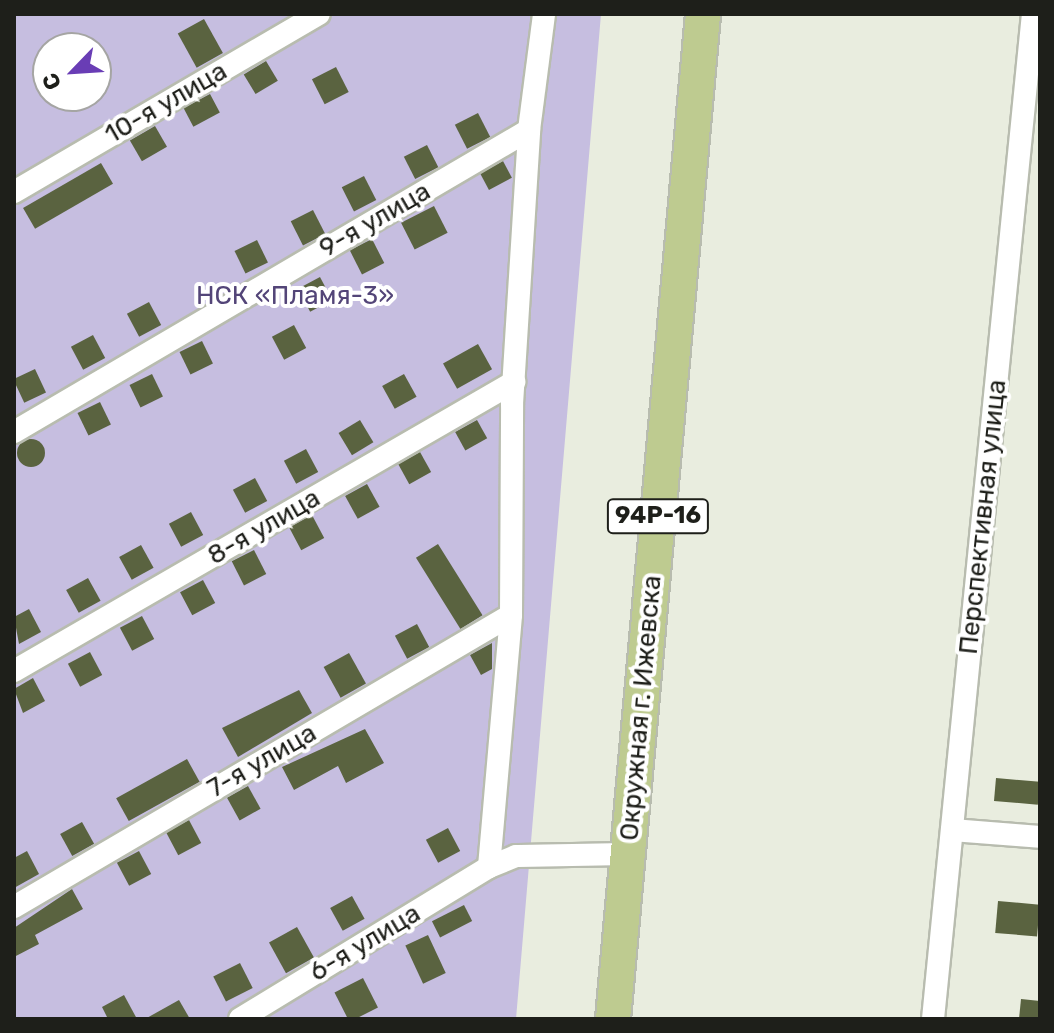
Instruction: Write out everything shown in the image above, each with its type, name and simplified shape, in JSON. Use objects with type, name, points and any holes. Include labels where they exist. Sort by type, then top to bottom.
[{"type":"main road","name":"Окружная г. Ижевска","points":[[613,1019],[703,14]]},
{"type":"street","name":"10-я улица","points":[[14,192],[319,14]]},
{"type":"street","points":[[489,867],[511,615],[514,382],[529,130],[544,14]]},
{"type":"street","name":"Перспективная улица","points":[[933,1019],[1033,14]]},
{"type":"street","name":"9-я улица","points":[[14,432],[529,130]]},
{"type":"street","name":"8-я улица","points":[[14,671],[514,382]]},
{"type":"street","name":"7-я улица","points":[[14,907],[511,615]]},
{"type":"street","points":[[952,830],[1040,837]]},
{"type":"street","name":"6-я улица","points":[[240,1019],[489,867],[516,856],[628,854]]},
{"type":"green space","name":"НСК «Пламя-3»","points":[[14,14],[601,14],[516,1019],[14,1019]]},
{"type":"building","points":[[204,19],[223,53],[197,68],[178,34]]},
{"type":"building","points":[[266,61],[278,81],[256,94],[244,74]]},
{"type":"building","points":[[336,67],[349,92],[325,104],[312,79]]},
{"type":"building","points":[[210,94],[220,113],[193,127],[184,108]]},
{"type":"building","points":[[478,113],[490,137],[467,149],[455,125]]},
{"type":"building","points":[[155,126],[167,147],[142,161],[130,140]]},
{"type":"building","points":[[427,145],[438,167],[415,179],[404,157]]},
{"type":"building","points":[[503,161],[512,178],[489,190],[480,173]]},
{"type":"building","points":[[101,163],[113,184],[35,229],[23,208]]},
{"type":"building","points":[[364,176],[376,200],[354,211],[342,187]]},
{"type":"building","points":[[434,206],[448,233],[415,250],[401,223]]},
{"type":"building","points":[[313,210],[325,234],[303,245],[291,221]]},
{"type":"building","points":[[372,239],[384,263],[362,274],[350,250]]},
{"type":"building","points":[[257,240],[268,262],[245,273],[235,251]]},
{"type":"building","points":[[320,277],[332,300],[310,312],[298,289]]},
{"type":"building","points":[[149,302],[161,325],[139,337],[127,314]]},
{"type":"building","points":[[294,325],[306,348],[284,360],[272,337]]},
{"type":"building","points":[[93,335],[105,358],[83,370],[71,347]]},
{"type":"building","points":[[202,341],[213,363],[190,374],[180,352]]},
{"type":"building","points":[[478,344],[492,369],[457,389],[443,363]]},
{"type":"building","points":[[35,369],[46,393],[24,403],[14,379]]},
{"type":"building","points":[[152,374],[163,396],[140,407],[130,385]]},
{"type":"building","points":[[404,374],[417,397],[395,409],[382,386]]},
{"type":"building","points":[[100,402],[111,424],[88,435],[78,413]]},
{"type":"building","points":[[360,420],[373,442],[352,455],[339,433]]},
{"type":"building","points":[[477,420],[487,438],[465,450],[455,432]]},
{"type":"building","points":[[31,439],[41,443],[45,453],[41,463],[31,467],[21,463],[17,453],[21,443]]},
{"type":"building","points":[[306,449],[318,472],[296,484],[284,461]]},
{"type":"building","points":[[420,452],[431,472],[409,484],[398,464]]},
{"type":"building","points":[[255,478],[267,501],[245,513],[233,490]]},
{"type":"building","points":[[367,484],[380,507],[358,519],[345,496]]},
{"type":"building","points":[[191,512],[203,535],[181,547],[169,524]]},
{"type":"building","points":[[312,515],[324,538],[301,550],[289,527]]},
{"type":"building","points":[[438,544],[483,615],[460,629],[416,558]]},
{"type":"building","points":[[141,545],[154,568],[132,580],[119,557]]},
{"type":"building","points":[[254,550],[266,574],[244,585],[232,561]]},
{"type":"building","points":[[88,578],[101,601],[79,613],[66,590]]},
{"type":"building","points":[[203,580],[215,603],[192,615],[180,592]]},
{"type":"building","points":[[29,609],[41,632],[19,644],[14,617]]},
{"type":"building","points":[[142,616],[154,639],[132,651],[120,628]]},
{"type":"building","points":[[417,624],[429,647],[407,659],[395,636]]},
{"type":"building","points":[[492,643],[492,669],[481,675],[470,655]]},
{"type":"building","points":[[90,652],[102,675],[80,687],[68,664]]},
{"type":"building","points":[[349,653],[366,684],[341,698],[324,667]]},
{"type":"building","points":[[33,678],[45,701],[23,713],[14,689]]},
{"type":"building","points":[[299,690],[312,713],[238,757],[222,728]]},
{"type":"building","points":[[365,729],[384,763],[346,783],[338,766],[294,790],[282,767]]},
{"type":"building","points":[[187,759],[200,782],[129,821],[116,798]]},
{"type":"building","points":[[996,778],[1040,782],[1038,805],[994,801]]},
{"type":"building","points":[[248,786],[261,809],[240,820],[227,798]]},
{"type":"building","points":[[189,820],[201,843],[178,855],[166,832]]},
{"type":"building","points":[[82,822],[94,844],[72,856],[60,834]]},
{"type":"building","points":[[448,828],[460,851],[438,863],[426,840]]},
{"type":"building","points":[[27,851],[39,874],[14,888],[14,858]]},
{"type":"building","points":[[139,851],[151,874],[129,886],[117,863]]},
{"type":"building","points":[[72,889],[83,909],[35,935],[39,944],[14,957],[14,928]]},
{"type":"building","points":[[352,896],[365,919],[343,931],[330,908]]},
{"type":"building","points":[[998,901],[1040,905],[1037,937],[995,933]]},
{"type":"building","points":[[464,905],[472,921],[440,937],[432,921]]},
{"type":"building","points":[[297,927],[314,958],[286,973],[269,943]]},
{"type":"building","points":[[428,935],[446,973],[423,984],[405,946]]},
{"type":"building","points":[[240,963],[253,988],[226,1002],[213,977]]},
{"type":"building","points":[[363,978],[378,1007],[355,1019],[348,1019],[334,993]]},
{"type":"building","points":[[124,995],[137,1019],[108,1019],[102,1007]]},
{"type":"building","points":[[1021,999],[1040,1001],[1040,1019],[1019,1019]]},
{"type":"building","points":[[179,1000],[190,1019],[145,1019]]}]
